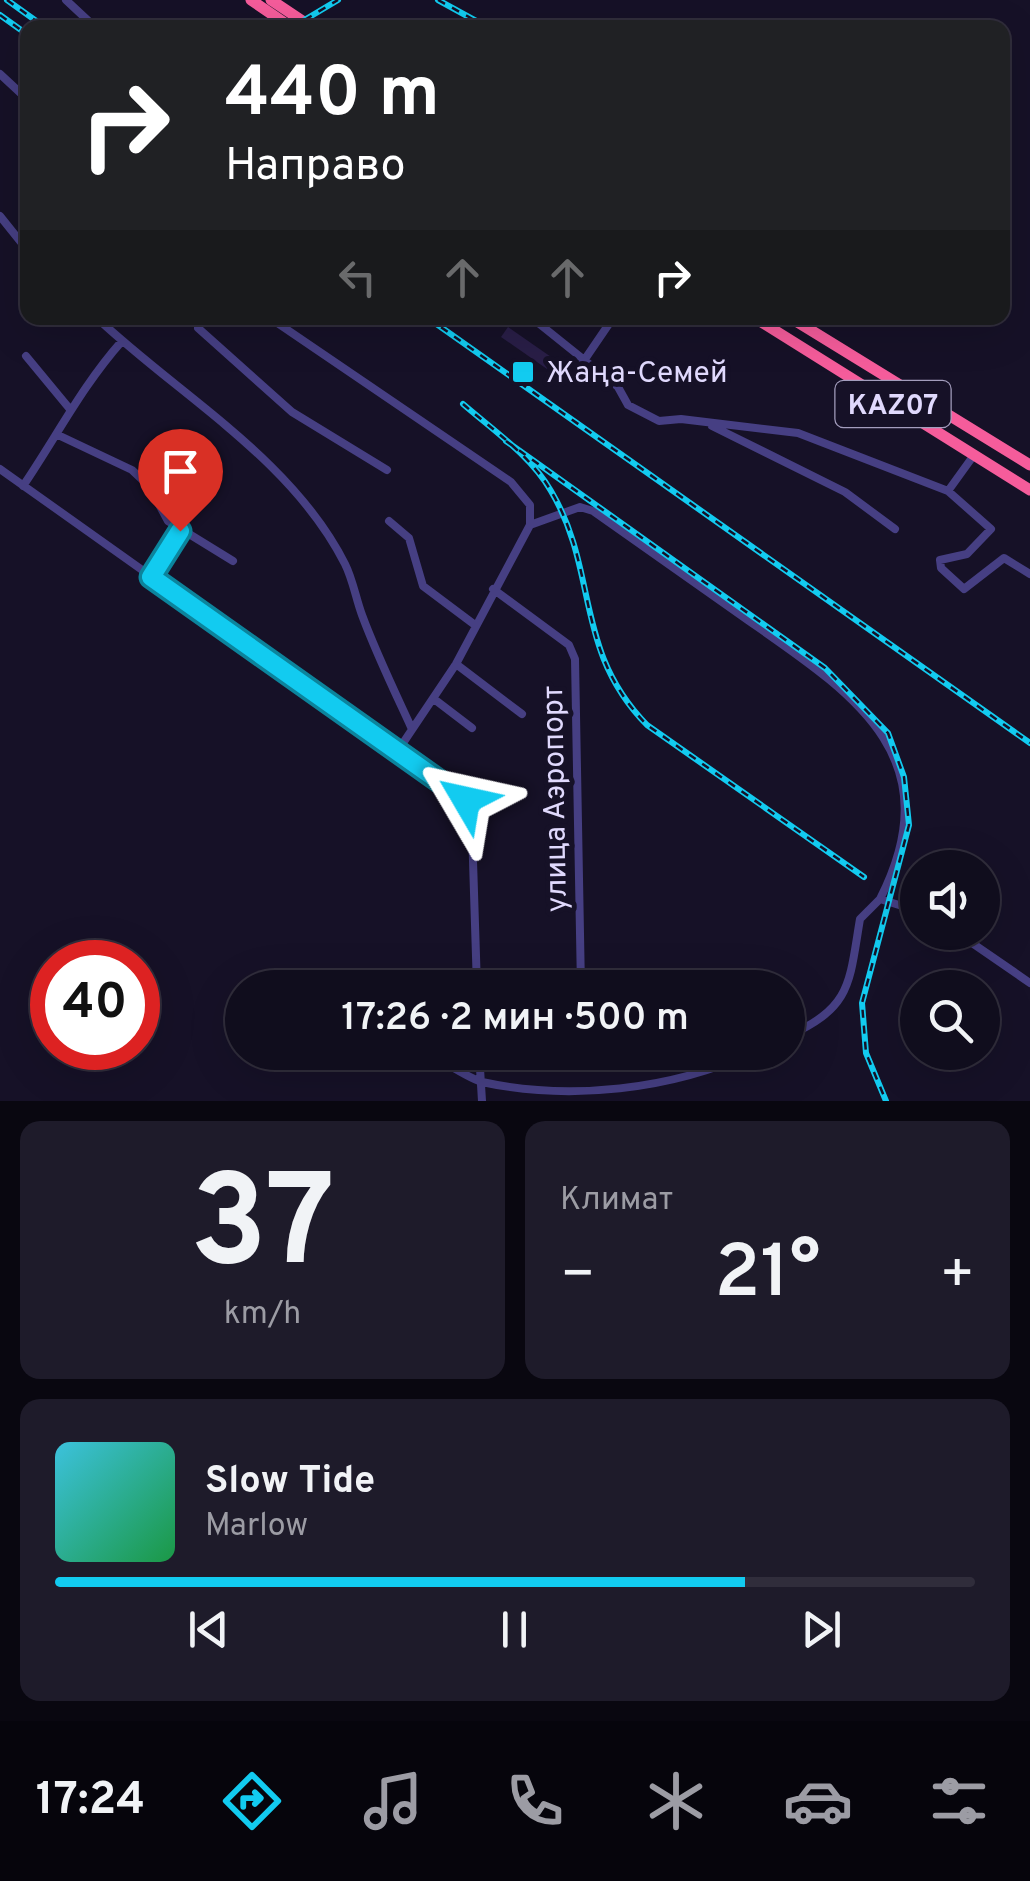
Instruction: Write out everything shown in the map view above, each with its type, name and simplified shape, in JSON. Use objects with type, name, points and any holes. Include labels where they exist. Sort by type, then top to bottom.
[{"type":"highway","points":[[251,0],[285,20]]},
{"type":"highway","points":[[271,0],[289,20]]},
{"type":"highway","name":"KAZ07","points":[[767,325],[1030,490]]},
{"type":"highway","name":"KAZ07","points":[[802,325],[1030,465]]},
{"type":"street","points":[[66,0],[87,20]]},
{"type":"street","points":[[0,74],[20,93]]},
{"type":"street","points":[[0,216],[20,241]]},
{"type":"street","points":[[105,325],[262,456],[298,496],[346,564],[362,616],[411,727]]},
{"type":"street","points":[[200,325],[198,328],[292,412],[387,470]]},
{"type":"street","points":[[280,325],[511,482],[530,505],[530,524],[456,664],[397,752]]},
{"type":"street","points":[[540,325],[618,387],[628,405],[659,422],[681,419],[798,434],[948,491],[992,530],[967,554],[940,560],[941,568],[964,589],[1004,558],[1030,574]]},
{"type":"street","points":[[583,362],[608,325]]},
{"type":"street","points":[[24,486],[58,435],[69,408],[122,341]]},
{"type":"street","points":[[26,356],[69,408]]},
{"type":"street","points":[[710,425],[846,492],[895,528]]},
{"type":"street","points":[[58,435],[132,470],[150,486],[168,522],[233,561]]},
{"type":"street","points":[[948,491],[974,454]]},
{"type":"street","points":[[0,469],[466,800],[472,829],[476,970]]},
{"type":"street","points":[[530,524],[580,506],[594,511],[834,680],[874,720],[895,762],[904,815],[896,870],[880,900],[860,918],[847,993],[832,1012],[805,1027]]},
{"type":"street","points":[[389,521],[409,538],[423,586],[475,625]]},
{"type":"street","points":[[151,577],[180,531]]},
{"type":"street","points":[[1022,567],[1030,556]]},
{"type":"street","name":"улица Аэропорт","points":[[493,589],[569,645],[575,659],[581,970]]},
{"type":"street","points":[[456,664],[522,714]]},
{"type":"street","points":[[434,700],[472,728]]},
{"type":"street","points":[[880,900],[900,905]]},
{"type":"street","points":[[982,950],[1030,983]]},
{"type":"street","points":[[459,1070],[480,1082],[544,1094],[611,1094],[692,1070]]},
{"type":"street","points":[[480,1070],[482,1101]]},
{"type":"building","name":"Жаңа-Семей","points":[[508,327],[554,359],[547,369],[501,337]]},
{"type":"railway","points":[[7,0],[35,20]]},
{"type":"railway","points":[[304,20],[338,0]]},
{"type":"railway","points":[[438,0],[474,20]]},
{"type":"railway","points":[[0,15],[20,29]]},
{"type":"railway","points":[[438,325],[1030,743]]},
{"type":"railway","points":[[463,404],[522,455],[551,491],[576,551],[608,668],[647,725],[864,877]]},
{"type":"railway","points":[[506,441],[825,668],[888,733],[904,777],[909,825],[862,1003],[866,1053],[886,1101]]},
{"type":"place","name":"Жаңа-Семей","points":[[523,372]]},
{"type":"route","points":[[180,531],[151,577],[466,800]]}]
